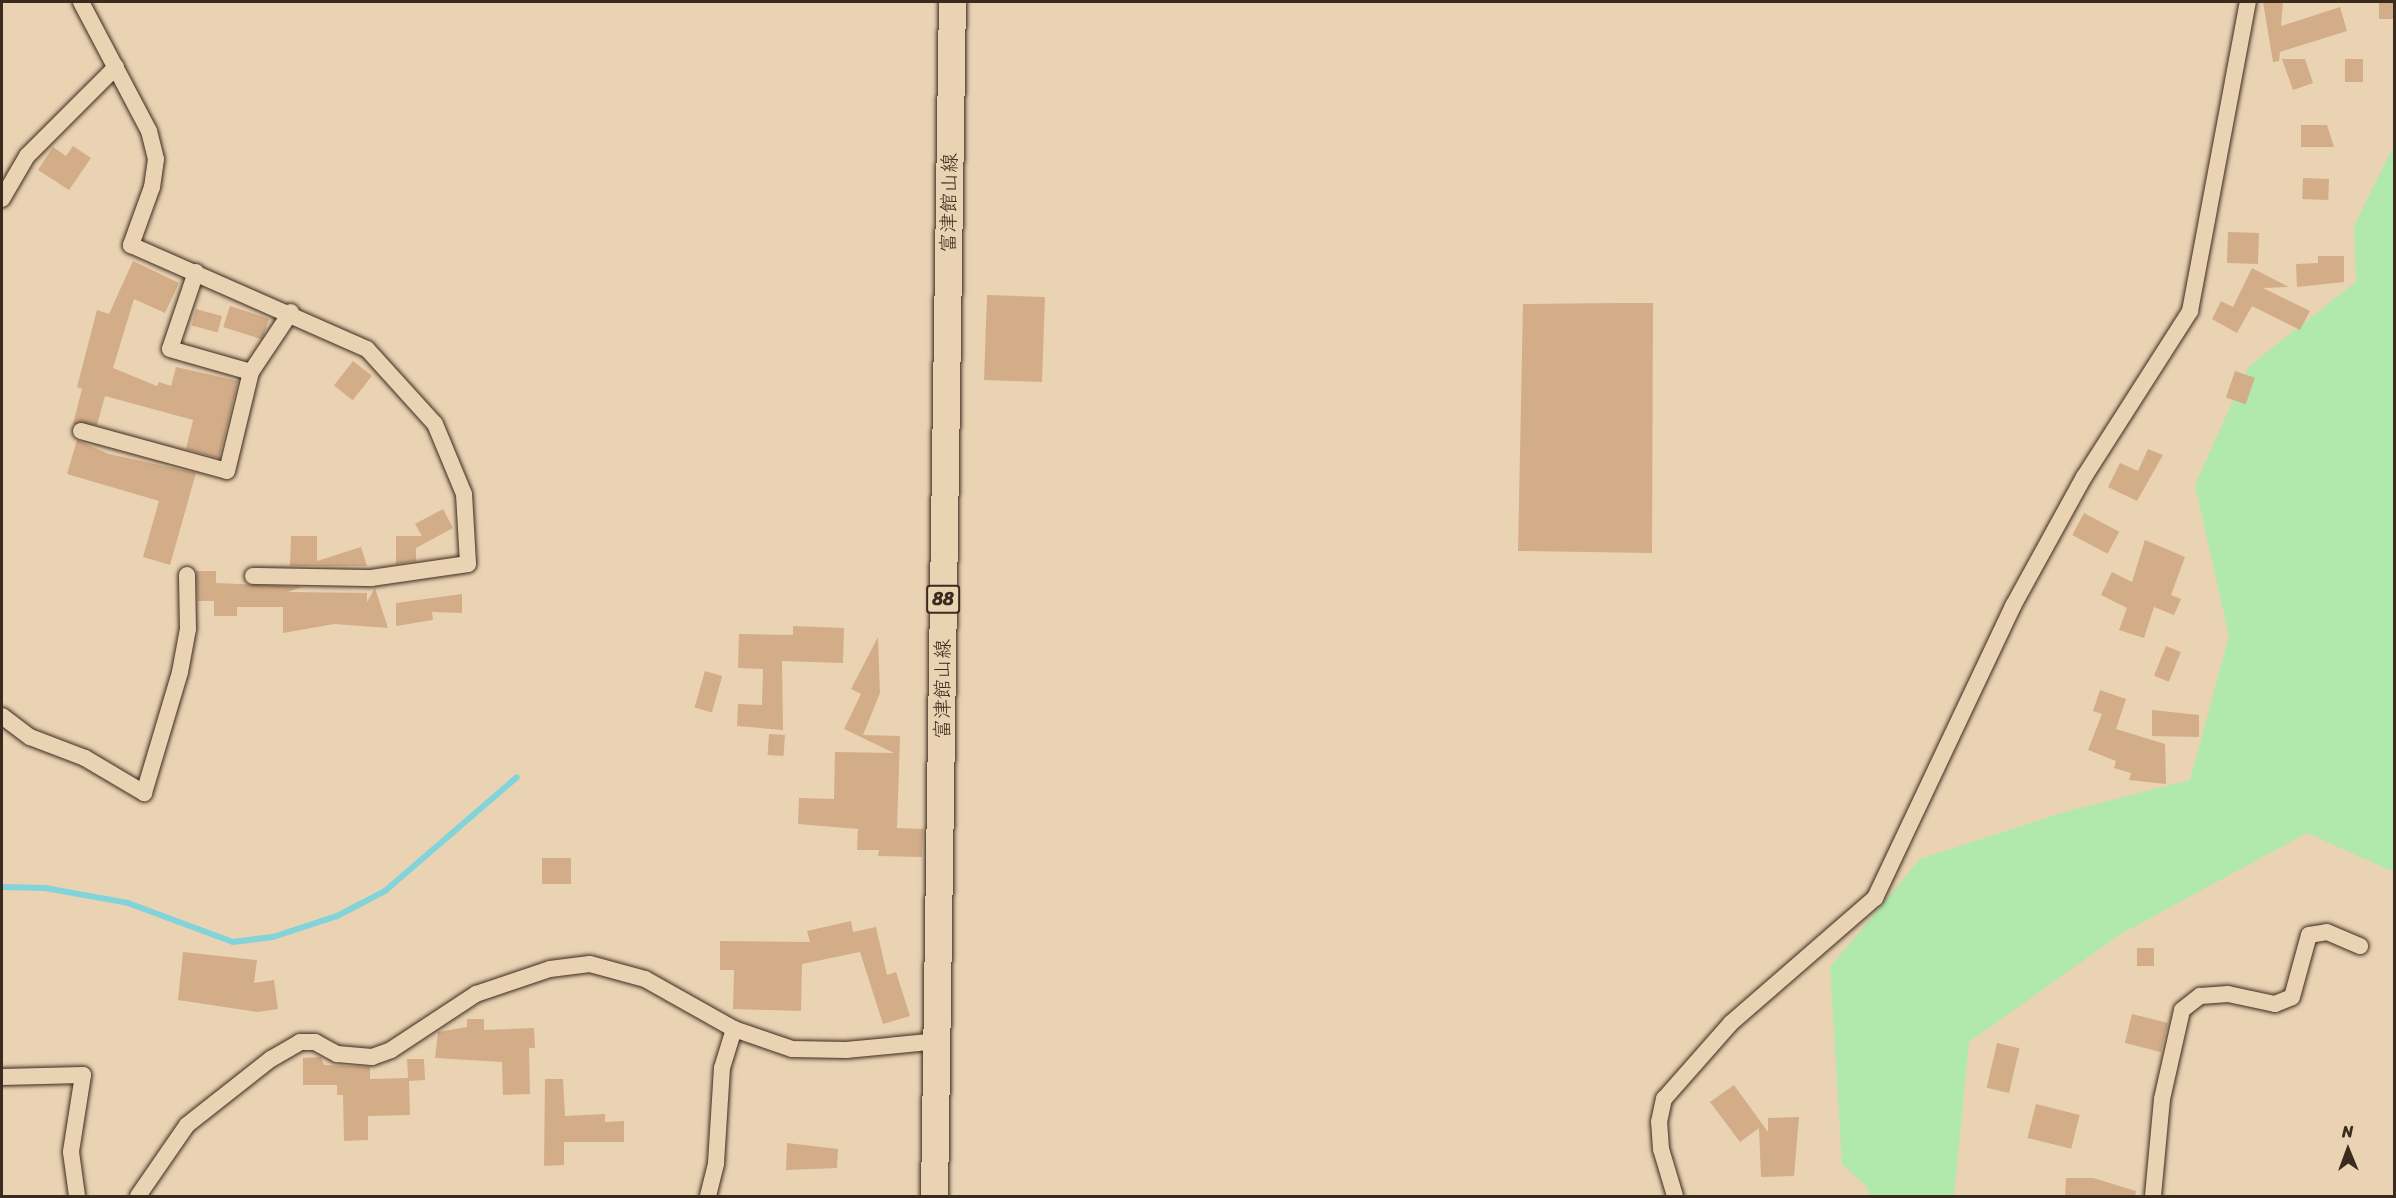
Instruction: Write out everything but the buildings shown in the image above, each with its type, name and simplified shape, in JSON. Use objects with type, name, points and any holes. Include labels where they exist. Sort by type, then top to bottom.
[{"type":"main road","name":"富津館山線","points":[[934,1197],[939,1041],[952,2]]},
{"type":"street","points":[[81,2],[149,131],[156,159],[152,187],[131,245],[291,312],[367,349],[435,424],[464,494],[468,564],[370,578],[294,580],[253,576]]},
{"type":"street","points":[[1674,1197],[1661,1149],[1659,1122],[1664,1099],[1731,1023],[1875,898],[2013,606],[2084,477],[2190,311],[2248,2]]},
{"type":"street","points":[[2,199],[27,156],[116,67]]},
{"type":"street","points":[[196,272],[170,349],[251,372]]},
{"type":"street","points":[[81,431],[227,471],[251,372],[291,312]]},
{"type":"street","points":[[2,716],[30,737],[85,758],[144,793],[180,672],[188,629],[187,575]]},
{"type":"street","points":[[2153,1197],[2162,1100],[2182,1010],[2200,996],[2228,993],[2275,1004],[2292,997],[2309,935],[2327,932],[2360,946]]},
{"type":"street","points":[[138,1197],[187,1125],[272,1059],[300,1042],[315,1042],[337,1054],[372,1057],[391,1050],[476,994],[550,969],[590,964],[645,979],[734,1029],[792,1049],[846,1050],[939,1041]]},
{"type":"street","points":[[708,1197],[716,1163],[722,1068],[734,1029]]},
{"type":"street","points":[[2,1077],[83,1075],[71,1152],[77,1197]]},
{"type":"green space","points":[[2394,145],[2394,872],[2307,833],[2119,935],[1969,1042],[1954,1196],[1870,1196],[1867,1187],[1842,1164],[1830,967],[1920,859],[2065,812],[2190,780],[2229,636],[2195,485],[2248,367],[2356,282],[2354,226]]},
{"type":"waterway","points":[[2,887],[45,888],[128,903],[233,942],[273,937],[337,916],[385,891],[517,777]]}]
